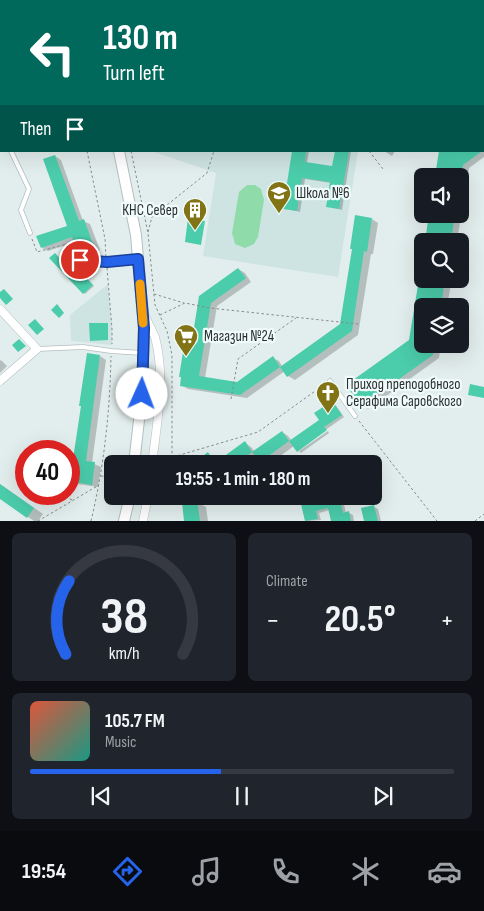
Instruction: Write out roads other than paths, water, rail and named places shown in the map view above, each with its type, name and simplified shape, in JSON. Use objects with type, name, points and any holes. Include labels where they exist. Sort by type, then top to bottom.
[{"type":"street","points":[[119,152],[136,235],[142,310],[142,394],[135,455]]},
{"type":"street","points":[[0,309],[37,349],[0,381]]},
{"type":"street","points":[[142,310],[154,336],[159,357],[160,394],[153,455]]},
{"type":"street","points":[[124,521],[128,505]]},
{"type":"street","points":[[142,521],[146,505]]},
{"type":"lane","points":[[11,152],[29,189],[21,210],[30,233]]},
{"type":"lane","points":[[80,260],[107,262],[138,259]]},
{"type":"lane","points":[[37,349],[83,347],[143,353]]},
{"type":"lane","points":[[330,381],[356,416]]},
{"type":"place","name":"Школа №6","points":[[279,214]]},
{"type":"place","name":"КНС Север","points":[[195,231]]},
{"type":"place","name":"Магазин №24","points":[[186,357]]},
{"type":"place","name":"Приход преподобного Серафима Саровского","points":[[328,414]]}]
